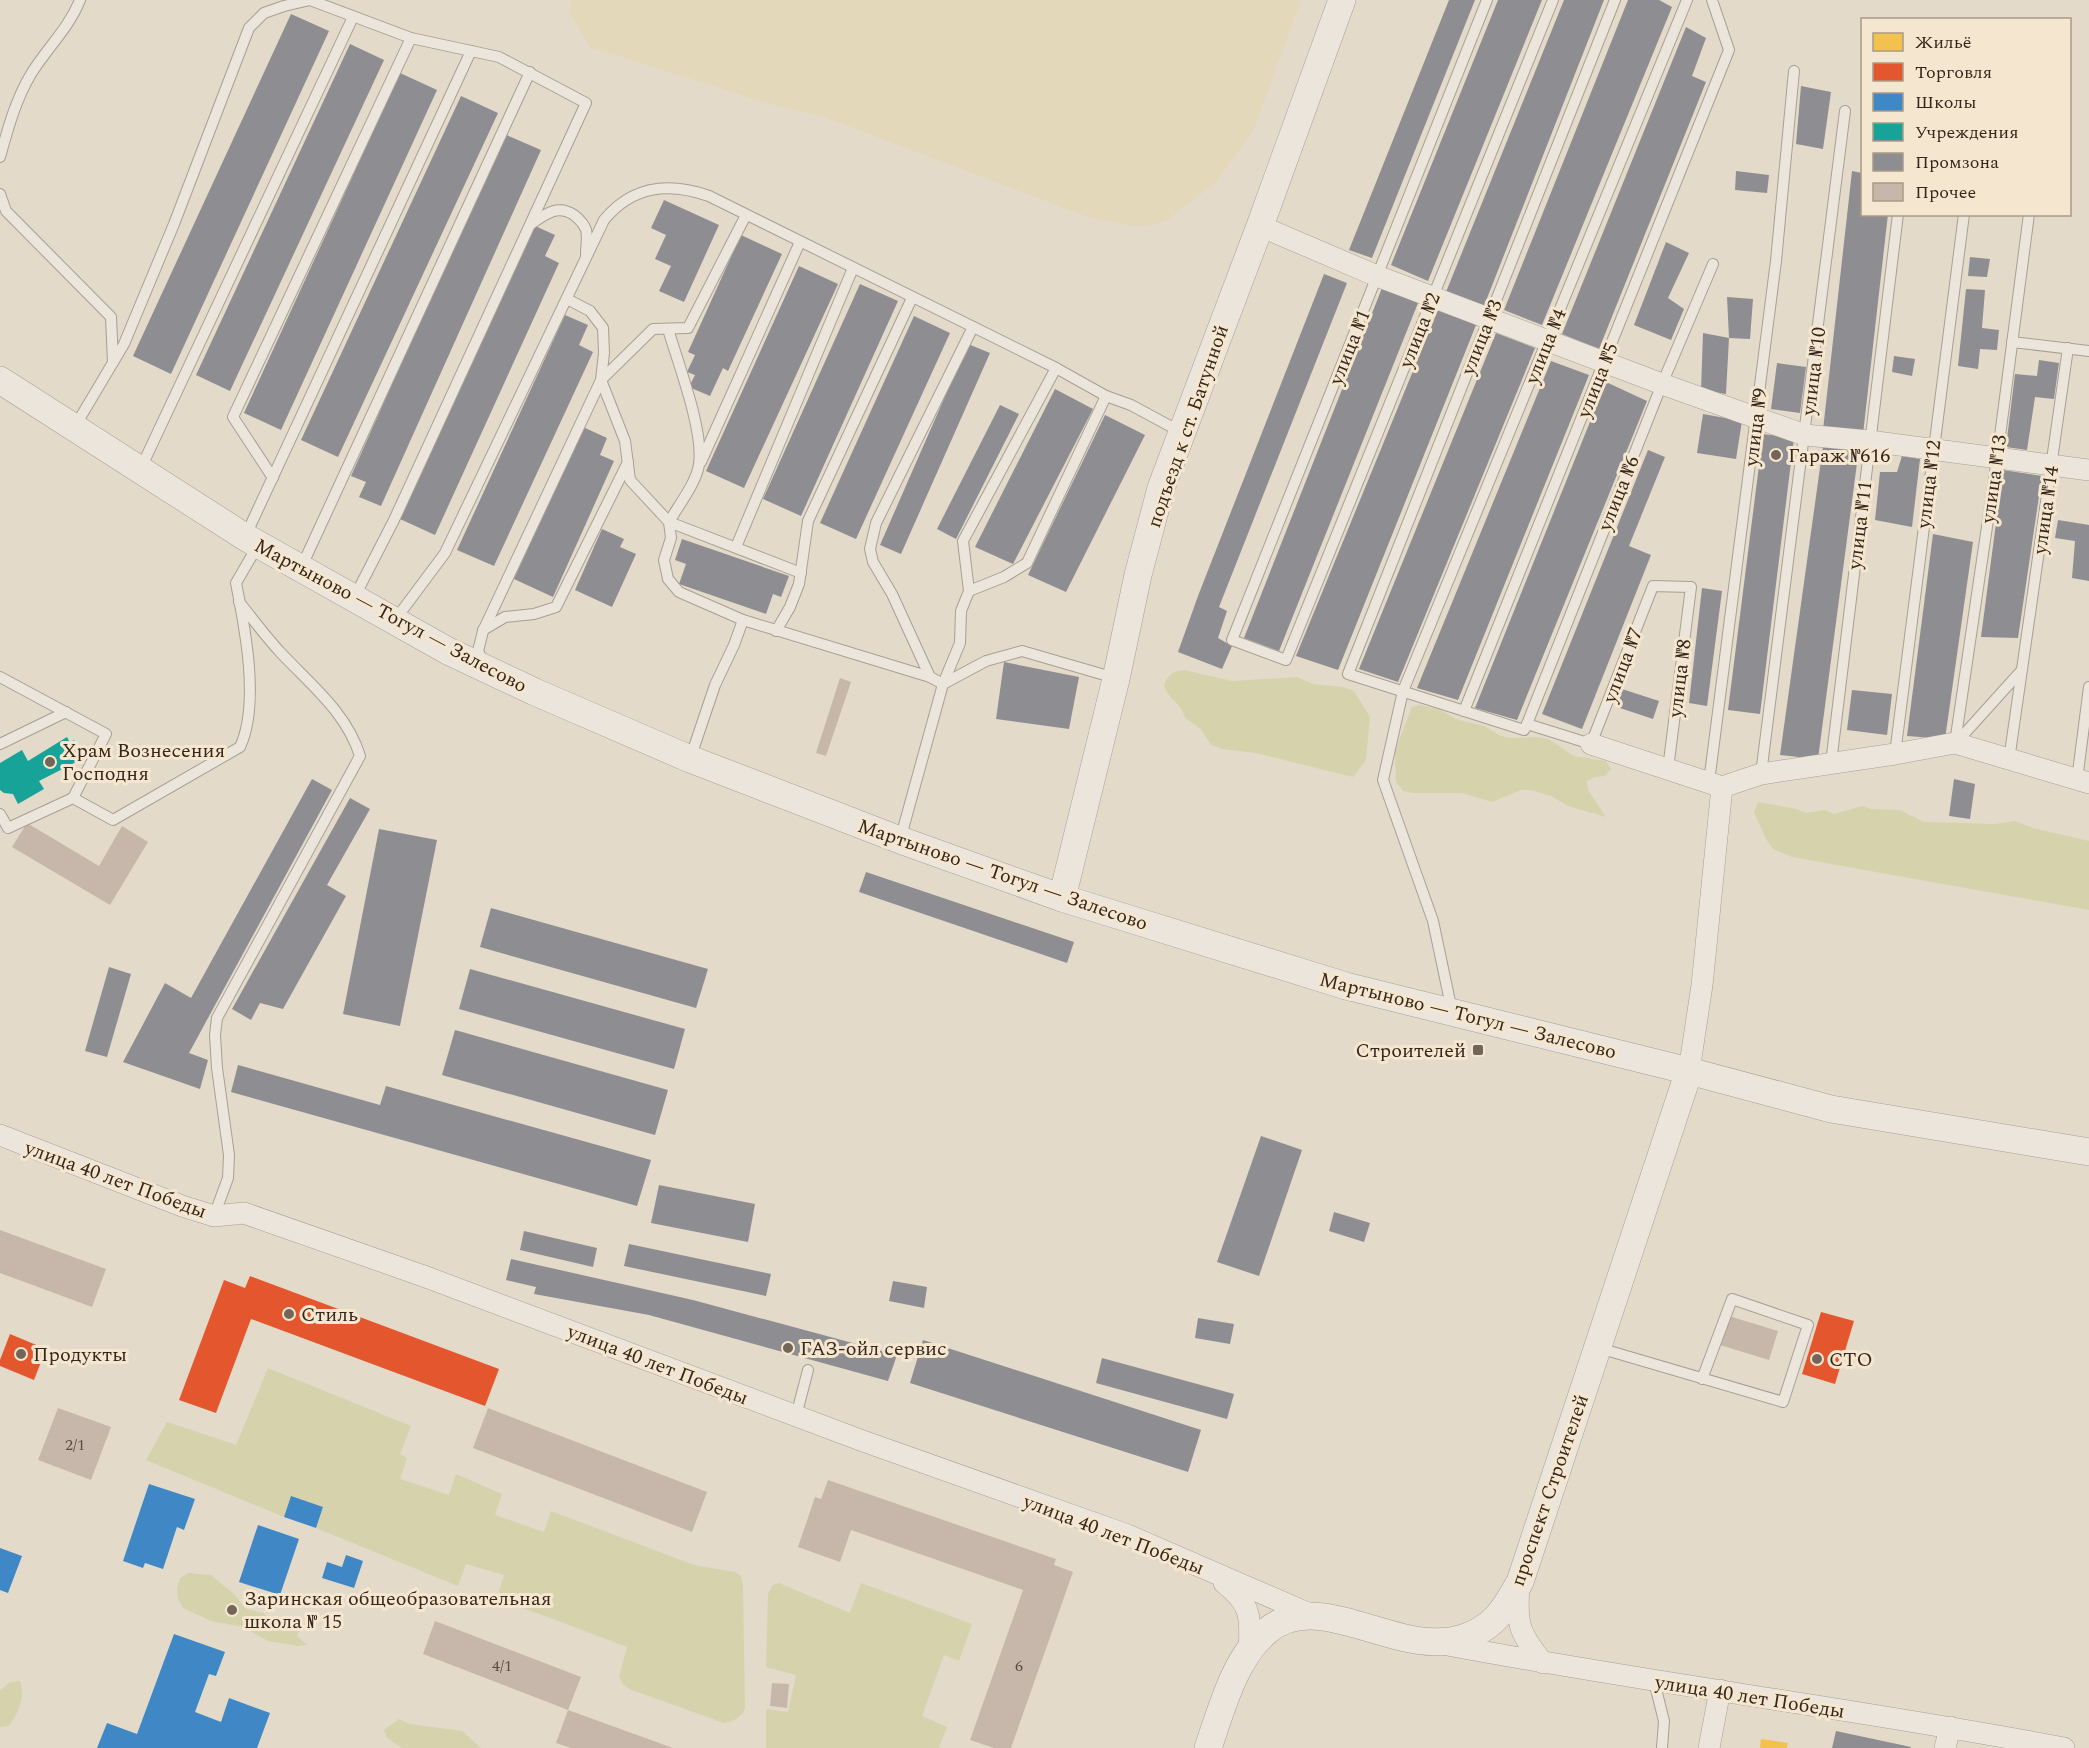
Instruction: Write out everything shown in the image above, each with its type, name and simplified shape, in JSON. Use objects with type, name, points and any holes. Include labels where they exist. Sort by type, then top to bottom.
[{"type":"street","name":"подъезд к ст. Батунной","points":[[1062,898],[1116,679],[1138,575],[1161,488],[1342,0]]},
{"type":"street","points":[[1260,226],[1377,276],[1662,384],[1805,435],[1869,441],[2089,470]]},
{"type":"street","name":"Мартыново — Тогул — Залесово","points":[[0,380],[139,471],[252,541],[448,651],[535,692],[690,759],[900,840],[1062,898],[1346,986],[1831,1108],[2089,1152]]},
{"type":"street","points":[[1591,744],[1715,785],[1761,774],[1955,743],[2083,782]]},
{"type":"street","points":[[1689,1071],[1702,985],[1715,785]]},
{"type":"street","name":"проспект Строителей","points":[[1208,1748],[1239,1667],[1269,1629],[1285,1620],[1312,1615],[1405,1638],[1436,1643],[1459,1640],[1478,1632],[1500,1613],[1520,1582],[1689,1071]]},
{"type":"street","name":"улица 40 лет Победы","points":[[0,1135],[182,1206],[214,1216],[244,1213],[310,1235],[796,1416],[1125,1534],[1312,1615]]},
{"type":"street","points":[[1206,1570],[1245,1602],[1250,1617],[1249,1652]]},
{"type":"street","points":[[1520,1582],[1518,1624],[1529,1646],[1543,1663]]},
{"type":"street","name":"улица 40 лет Победы","points":[[1436,1643],[1543,1663],[1950,1727],[2064,1748]]},
{"type":"street","points":[[1709,1748],[1720,1690]]},
{"type":"street","points":[[1945,1748],[1950,1727]]},
{"type":"lane","points":[[0,157],[18,99],[27,82],[63,32],[80,0]]},
{"type":"lane","points":[[74,428],[124,344],[174,224],[249,28],[264,13],[310,0],[411,39],[499,57],[586,103],[394,520],[353,598]]},
{"type":"lane","name":"улица №1","points":[[1286,660],[1232,640],[1487,0]]},
{"type":"lane","name":"улица №2","points":[[1286,660],[1553,0]]},
{"type":"lane","name":"улица №3","points":[[1403,691],[1348,674],[1615,0]]},
{"type":"lane","name":"улица №4","points":[[1452,1012],[1433,921],[1383,780],[1403,691],[1687,0]]},
{"type":"lane","name":"улица №5","points":[[1464,711],[1729,50],[1712,0]]},
{"type":"lane","points":[[139,471],[352,17]]},
{"type":"lane","points":[[273,478],[233,417],[411,39]]},
{"type":"lane","points":[[73,798],[113,820],[240,747],[250,705],[247,640],[236,583],[273,478],[471,51]]},
{"type":"lane","name":"улица №9","points":[[1715,785],[1776,261],[1794,71]]},
{"type":"lane","points":[[301,568],[530,72]]},
{"type":"lane","name":"улица №10","points":[[1761,774],[1845,111]]},
{"type":"lane","points":[[395,621],[445,553],[604,220],[615,207],[634,196],[655,189],[672,187],[690,190],[746,215],[1056,368],[1106,396],[1131,405],[1181,432]]},
{"type":"lane","points":[[0,194],[6,211],[111,317],[113,362]]},
{"type":"lane","points":[[530,224],[546,213],[560,209],[571,213],[581,220],[586,230],[586,258]]},
{"type":"lane","points":[[601,380],[653,329],[688,328],[746,215]]},
{"type":"lane","name":"улица №11","points":[[1831,764],[1898,216]]},
{"type":"lane","name":"улица №12","points":[[1895,754],[1932,450],[1964,216]]},
{"type":"lane","name":"улица №13","points":[[1955,743],[1997,459],[2029,216]]},
{"type":"lane","points":[[800,242],[694,480],[669,522],[671,538],[664,560],[668,579],[679,592],[743,620],[930,676],[943,684]]},
{"type":"lane","name":"улица №6","points":[[1527,724],[1662,384],[1713,264]]},
{"type":"lane","points":[[736,547],[853,268]]},
{"type":"lane","points":[[486,669],[478,651],[483,631],[601,380],[604,353],[603,328],[590,311],[567,298]]},
{"type":"lane","points":[[776,631],[790,607],[799,584],[808,521],[912,298]]},
{"type":"lane","points":[[930,676],[892,594],[873,562],[870,549],[876,523],[973,327]]},
{"type":"lane","points":[[668,329],[698,434],[699,465]]},
{"type":"lane","points":[[2012,342],[2089,351]]},
{"type":"lane","name":"улица №14","points":[[2009,761],[2068,348]]},
{"type":"lane","points":[[900,840],[943,684],[960,643],[961,610],[969,591],[963,541],[1056,368]]},
{"type":"lane","points":[[601,380],[625,441],[630,480],[669,522],[801,573]]},
{"type":"lane","points":[[969,591],[1004,577],[1027,563],[1106,396]]},
{"type":"lane","points":[[483,631],[505,617],[534,614],[555,607],[628,462]]},
{"type":"lane","name":"улица №7","points":[[1591,744],[1653,586],[1691,587]]},
{"type":"lane","name":"улица №8","points":[[1668,769],[1691,587]]},
{"type":"lane","points":[[214,1216],[228,1178],[229,1155],[217,1068],[215,1035],[217,1018],[360,756],[355,740],[322,694],[279,652],[239,602]]},
{"type":"lane","points":[[690,759],[715,685],[743,620]]},
{"type":"lane","points":[[943,684],[986,661],[1022,651],[1116,679]]},
{"type":"lane","points":[[1955,743],[2021,671]]},
{"type":"lane","points":[[0,676],[106,734],[73,798],[8,828],[0,814]]},
{"type":"lane","points":[[2083,782],[2089,687]]},
{"type":"lane","points":[[1403,691],[1524,730],[1527,724],[1591,744]]},
{"type":"lane","points":[[0,744],[66,712]]},
{"type":"lane","points":[[1598,1348],[1702,1379],[1783,1402],[1808,1325],[1732,1299],[1702,1379]]},
{"type":"lane","points":[[796,1416],[808,1370]]},
{"type":"lane","points":[[1654,1681],[1664,1721],[1662,1748]]},
{"type":"shaded area","points":[[571,0],[1301,0],[1254,129],[1216,182],[1166,221],[1148,226],[1127,225],[1088,217],[822,116],[777,106],[590,47],[569,12]]},
{"type":"shaded area","points":[[1184,670],[1232,681],[1297,677],[1313,684],[1343,687],[1354,691],[1370,717],[1366,760],[1353,777],[1256,753],[1222,749],[1211,745],[1201,729],[1185,718],[1181,708],[1166,691],[1164,685],[1171,674]]},
{"type":"shaded area","points":[[1420,705],[1438,709],[1456,719],[1484,726],[1501,736],[1539,737],[1550,740],[1574,756],[1606,761],[1611,769],[1605,776],[1587,781],[1588,790],[1606,817],[1568,806],[1551,796],[1531,790],[1521,790],[1492,802],[1462,793],[1403,791],[1396,782],[1395,751],[1412,707]]},
{"type":"shaded area","points":[[1758,802],[1806,813],[1825,810],[1834,814],[1863,806],[1871,809],[1900,810],[1924,822],[1995,824],[2015,821],[2033,828],[2089,841],[2089,910],[1792,857],[1773,849],[1766,839],[1754,812]]},
{"type":"shaded area","points":[[268,1368],[411,1426],[400,1454],[407,1458],[400,1479],[449,1495],[456,1474],[502,1494],[495,1515],[544,1532],[551,1511],[694,1565],[735,1572],[741,1576],[745,1709],[743,1712],[736,1719],[724,1723],[629,1689],[619,1677],[627,1647],[497,1598],[504,1575],[466,1564],[458,1586],[316,1528],[323,1507],[291,1497],[284,1517],[146,1460],[167,1422],[236,1445]]},
{"type":"shaded area","points":[[188,1573],[211,1575],[234,1594],[246,1609],[263,1613],[271,1619],[291,1621],[300,1627],[297,1636],[307,1645],[298,1646],[268,1641],[243,1627],[211,1621],[183,1608],[178,1599],[177,1588],[180,1578]]},
{"type":"shaded area","points":[[779,1583],[850,1613],[861,1583],[972,1624],[959,1661],[944,1655],[922,1716],[947,1727],[939,1748],[766,1748],[766,1709],[788,1712],[796,1675],[766,1667],[768,1594],[773,1585]]},
{"type":"shaded area","points":[[20,1681],[22,1699],[18,1710],[9,1726],[0,1727],[0,1691],[10,1682]]},
{"type":"shaded area","points":[[399,1719],[410,1724],[462,1731],[481,1748],[402,1748],[387,1738],[384,1730]]},
{"type":"building: Жильё","points":[[1761,1739],[1788,1743],[1787,1748],[1760,1748]]},
{"type":"building: Торговля","points":[[250,1276],[499,1369],[485,1406],[251,1319],[216,1413],[179,1400],[224,1280],[245,1288]]},
{"type":"building: Торговля","points":[[1821,1312],[1854,1321],[1835,1384],[1802,1374]]},
{"type":"building: Торговля","points":[[10,1334],[46,1349],[34,1380],[0,1366]]},
{"type":"building: Школы","points":[[149,1484],[195,1499],[184,1530],[177,1527],[163,1569],[145,1563],[143,1568],[123,1561]]},
{"type":"building: Школы","points":[[291,1496],[323,1507],[316,1528],[284,1517]]},
{"type":"building: Школы","points":[[258,1525],[299,1539],[280,1595],[239,1582]]},
{"type":"building: Школы","points":[[0,1548],[22,1556],[8,1593],[0,1590]]},
{"type":"building: Школы","points":[[346,1555],[363,1561],[354,1588],[322,1578],[327,1562],[342,1567]]},
{"type":"building: Школы","points":[[174,1634],[225,1652],[216,1676],[209,1674],[195,1712],[221,1722],[229,1698],[270,1713],[257,1748],[97,1748],[107,1723],[137,1734]]},
{"type":"building: Учреждения","points":[[67,737],[70,743],[74,740],[81,751],[76,754],[80,760],[39,781],[44,789],[18,804],[13,794],[0,790],[0,763],[22,750],[28,761]]},
{"type":"building: Промзона","points":[[1449,0],[1475,0],[1372,258],[1349,250]]},
{"type":"building: Промзона","points":[[1498,0],[1542,0],[1428,281],[1391,265]]},
{"type":"building: Промзона","points":[[1564,0],[1604,0],[1484,306],[1446,292]]},
{"type":"building: Промзона","points":[[1628,0],[1659,0],[1672,7],[1542,325],[1504,310]]},
{"type":"building: Промзона","points":[[291,14],[329,31],[171,374],[133,356]]},
{"type":"building: Промзона","points":[[1686,27],[1706,38],[1692,76],[1706,82],[1599,349],[1562,334]]},
{"type":"building: Промзона","points":[[350,44],[384,60],[230,391],[196,375]]},
{"type":"building: Промзона","points":[[400,73],[437,90],[281,430],[244,413]]},
{"type":"building: Промзона","points":[[1801,86],[1831,92],[1823,149],[1796,144]]},
{"type":"building: Промзона","points":[[461,96],[498,113],[338,457],[301,440]]},
{"type":"building: Промзона","points":[[504,134],[541,150],[381,506],[359,497],[366,482],[351,476]]},
{"type":"building: Промзона","points":[[1736,171],[1769,175],[1767,193],[1735,190]]},
{"type":"building: Промзона","points":[[1852,171],[1861,173],[1861,216],[1888,216],[1863,434],[1823,430]]},
{"type":"building: Промзона","points":[[664,200],[719,225],[684,302],[659,291],[671,266],[655,259],[666,235],[651,228]]},
{"type":"building: Промзона","points":[[533,225],[555,235],[545,256],[559,263],[435,535],[400,519]]},
{"type":"building: Промзона","points":[[741,235],[782,254],[728,371],[723,368],[710,396],[689,387],[695,375],[687,372],[695,355],[688,352]]},
{"type":"building: Промзона","points":[[1666,242],[1689,253],[1668,298],[1684,309],[1671,340],[1634,325]]},
{"type":"building: Промзона","points":[[1970,257],[1990,259],[1987,277],[1968,276]]},
{"type":"building: Промзона","points":[[799,266],[838,284],[744,488],[706,471]]},
{"type":"building: Промзона","points":[[1324,274],[1347,283],[1219,607],[1227,611],[1218,638],[1232,646],[1222,669],[1178,652]]},
{"type":"building: Промзона","points":[[860,284],[898,301],[801,516],[763,499]]},
{"type":"building: Промзона","points":[[1382,288],[1418,303],[1279,651],[1244,638]]},
{"type":"building: Промзона","points":[[1966,289],[1985,290],[1982,328],[1999,330],[1997,350],[1980,349],[1978,369],[1958,366]]},
{"type":"building: Промзона","points":[[1727,297],[1753,299],[1750,339],[1729,338]]},
{"type":"building: Промзона","points":[[1438,310],[1476,325],[1338,670],[1296,656]]},
{"type":"building: Промзона","points":[[565,315],[588,325],[579,345],[593,352],[494,566],[457,550]]},
{"type":"building: Промзона","points":[[914,316],[950,333],[856,539],[820,523]]},
{"type":"building: Промзона","points":[[1496,333],[1535,348],[1398,682],[1359,669]]},
{"type":"building: Промзона","points":[[1703,333],[1729,338],[1726,394],[1701,390]]},
{"type":"building: Промзона","points":[[968,344],[990,353],[901,554],[880,545]]},
{"type":"building: Промзона","points":[[1894,356],[1915,359],[1912,376],[1892,372]]},
{"type":"building: Промзона","points":[[2039,360],[2059,363],[2054,399],[2035,397],[2027,450],[2006,447],[2015,374],[2037,376]]},
{"type":"building: Промзона","points":[[1551,361],[1589,375],[1458,700],[1417,688]]},
{"type":"building: Промзона","points":[[1777,363],[1806,367],[1800,413],[1771,409]]},
{"type":"building: Промзона","points":[[1606,382],[1647,401],[1517,720],[1475,708]]},
{"type":"building: Промзона","points":[[1055,389],[1093,409],[1013,564],[975,547]]},
{"type":"building: Промзона","points":[[1000,405],[1019,414],[956,539],[937,529]]},
{"type":"building: Промзона","points":[[1703,414],[1742,421],[1736,459],[1697,453]]},
{"type":"building: Промзона","points":[[1105,415],[1145,435],[1066,592],[1028,575]]},
{"type":"building: Промзона","points":[[583,427],[607,438],[600,455],[614,461],[553,597],[514,579]]},
{"type":"building: Промзона","points":[[1763,434],[1794,438],[1760,714],[1728,710]]},
{"type":"building: Промзона","points":[[1823,446],[1859,448],[1818,759],[1780,755]]},
{"type":"building: Промзона","points":[[1648,450],[1665,457],[1629,546],[1651,555],[1582,729],[1542,714]]},
{"type":"building: Промзона","points":[[1902,456],[1920,459],[1912,527],[1875,520],[1880,472],[1897,472]]},
{"type":"building: Промзона","points":[[2003,470],[2042,476],[2018,638],[1981,637]]},
{"type":"building: Промзона","points":[[2058,520],[2089,525],[2089,581],[2072,578],[2075,541],[2055,538]]},
{"type":"building: Промзона","points":[[602,529],[624,539],[620,547],[636,554],[612,607],[575,590]]},
{"type":"building: Промзона","points":[[1933,534],[1973,542],[1945,739],[1907,736]]},
{"type":"building: Промзона","points":[[682,539],[789,576],[781,597],[773,594],[766,614],[679,584],[686,564],[675,560]]},
{"type":"building: Промзона","points":[[1702,588],[1722,591],[1707,706],[1689,703]]},
{"type":"building: Промзона","points":[[1004,662],[1079,677],[1069,729],[996,719]]},
{"type":"building: Промзона","points":[[1622,689],[1659,701],[1653,719],[1617,707]]},
{"type":"building: Промзона","points":[[1852,690],[1892,694],[1887,735],[1847,730]]},
{"type":"building: Промзона","points":[[312,779],[332,790],[189,1053],[208,1060],[200,1089],[123,1062],[165,983],[191,998]]},
{"type":"building: Промзона","points":[[1954,779],[1975,784],[1970,819],[1949,816]]},
{"type":"building: Промзона","points":[[350,798],[370,809],[327,885],[346,896],[283,1009],[260,1003],[251,1020],[232,1009]]},
{"type":"building: Промзона","points":[[379,829],[437,840],[400,1026],[343,1014]]},
{"type":"building: Промзона","points":[[866,872],[1074,942],[1067,963],[859,892]]},
{"type":"building: Промзона","points":[[491,908],[708,969],[696,1008],[480,947]]},
{"type":"building: Промзона","points":[[109,967],[131,974],[107,1057],[85,1051]]},
{"type":"building: Промзона","points":[[470,969],[685,1029],[674,1069],[459,1009]]},
{"type":"building: Промзона","points":[[455,1030],[668,1090],[655,1135],[442,1075]]},
{"type":"building: Промзона","points":[[238,1065],[380,1105],[386,1086],[651,1160],[637,1206],[231,1092]]},
{"type":"building: Промзона","points":[[1261,1136],[1302,1150],[1259,1276],[1217,1262]]},
{"type":"building: Промзона","points":[[659,1185],[755,1204],[748,1242],[651,1223]]},
{"type":"building: Промзона","points":[[1334,1212],[1370,1223],[1364,1242],[1329,1231]]},
{"type":"building: Промзона","points":[[524,1231],[597,1248],[593,1267],[520,1250]]},
{"type":"building: Промзона","points":[[629,1244],[771,1274],[766,1296],[624,1266]]},
{"type":"building: Промзона","points":[[511,1259],[693,1300],[897,1355],[888,1381],[649,1315],[534,1294],[536,1287],[506,1280]]},
{"type":"building: Промзона","points":[[893,1281],[927,1287],[924,1308],[889,1301]]},
{"type":"building: Промзона","points":[[1198,1318],[1234,1324],[1230,1344],[1195,1338]]},
{"type":"building: Промзона","points":[[923,1340],[1201,1430],[1188,1472],[910,1383]]},
{"type":"building: Промзона","points":[[1102,1358],[1234,1394],[1227,1419],[1096,1383]]},
{"type":"building: Промзона","points":[[1836,1731],[1911,1747],[1911,1748],[1832,1748]]},
{"type":"building: Прочее","points":[[840,678],[851,682],[826,756],[816,753]]},
{"type":"building: Прочее","points":[[27,823],[99,866],[122,826],[148,842],[110,905],[12,847]]},
{"type":"building: Прочее","points":[[0,1230],[106,1269],[92,1307],[0,1273]]},
{"type":"building: Прочее","points":[[1729,1316],[1778,1331],[1769,1360],[1720,1345]]},
{"type":"building: Прочее","points":[[58,1408],[111,1427],[91,1480],[38,1460]]},
{"type":"building: Прочее","points":[[488,1408],[707,1492],[692,1532],[473,1448]]},
{"type":"building: Прочее","points":[[828,1480],[1056,1559],[1054,1565],[1073,1572],[1011,1748],[994,1748],[970,1740],[1023,1590],[851,1530],[840,1562],[798,1547],[815,1497],[821,1499]]},
{"type":"building: Прочее","points":[[435,1621],[581,1677],[568,1710],[423,1654]]},
{"type":"building: Прочее","points":[[772,1683],[789,1684],[787,1708],[770,1706]]},
{"type":"building: Прочее","points":[[568,1710],[673,1748],[571,1748],[556,1743]]},
{"type":"place","name":"Гараж №616","points":[[1776,455]]},
{"type":"place","name":"Храм Вознесения Господня","points":[[50,762]]},
{"type":"place","name":"Строителей","points":[[1478,1050]]},
{"type":"place","name":"Стиль","points":[[289,1314]]},
{"type":"place","name":"ГАЗ-ойл сервис","points":[[788,1348]]},
{"type":"place","name":"Продукты","points":[[21,1354]]},
{"type":"place","name":"СТО","points":[[1817,1359]]},
{"type":"place","name":"Заринская общеобразовательная школа № 15","points":[[232,1610]]}]
